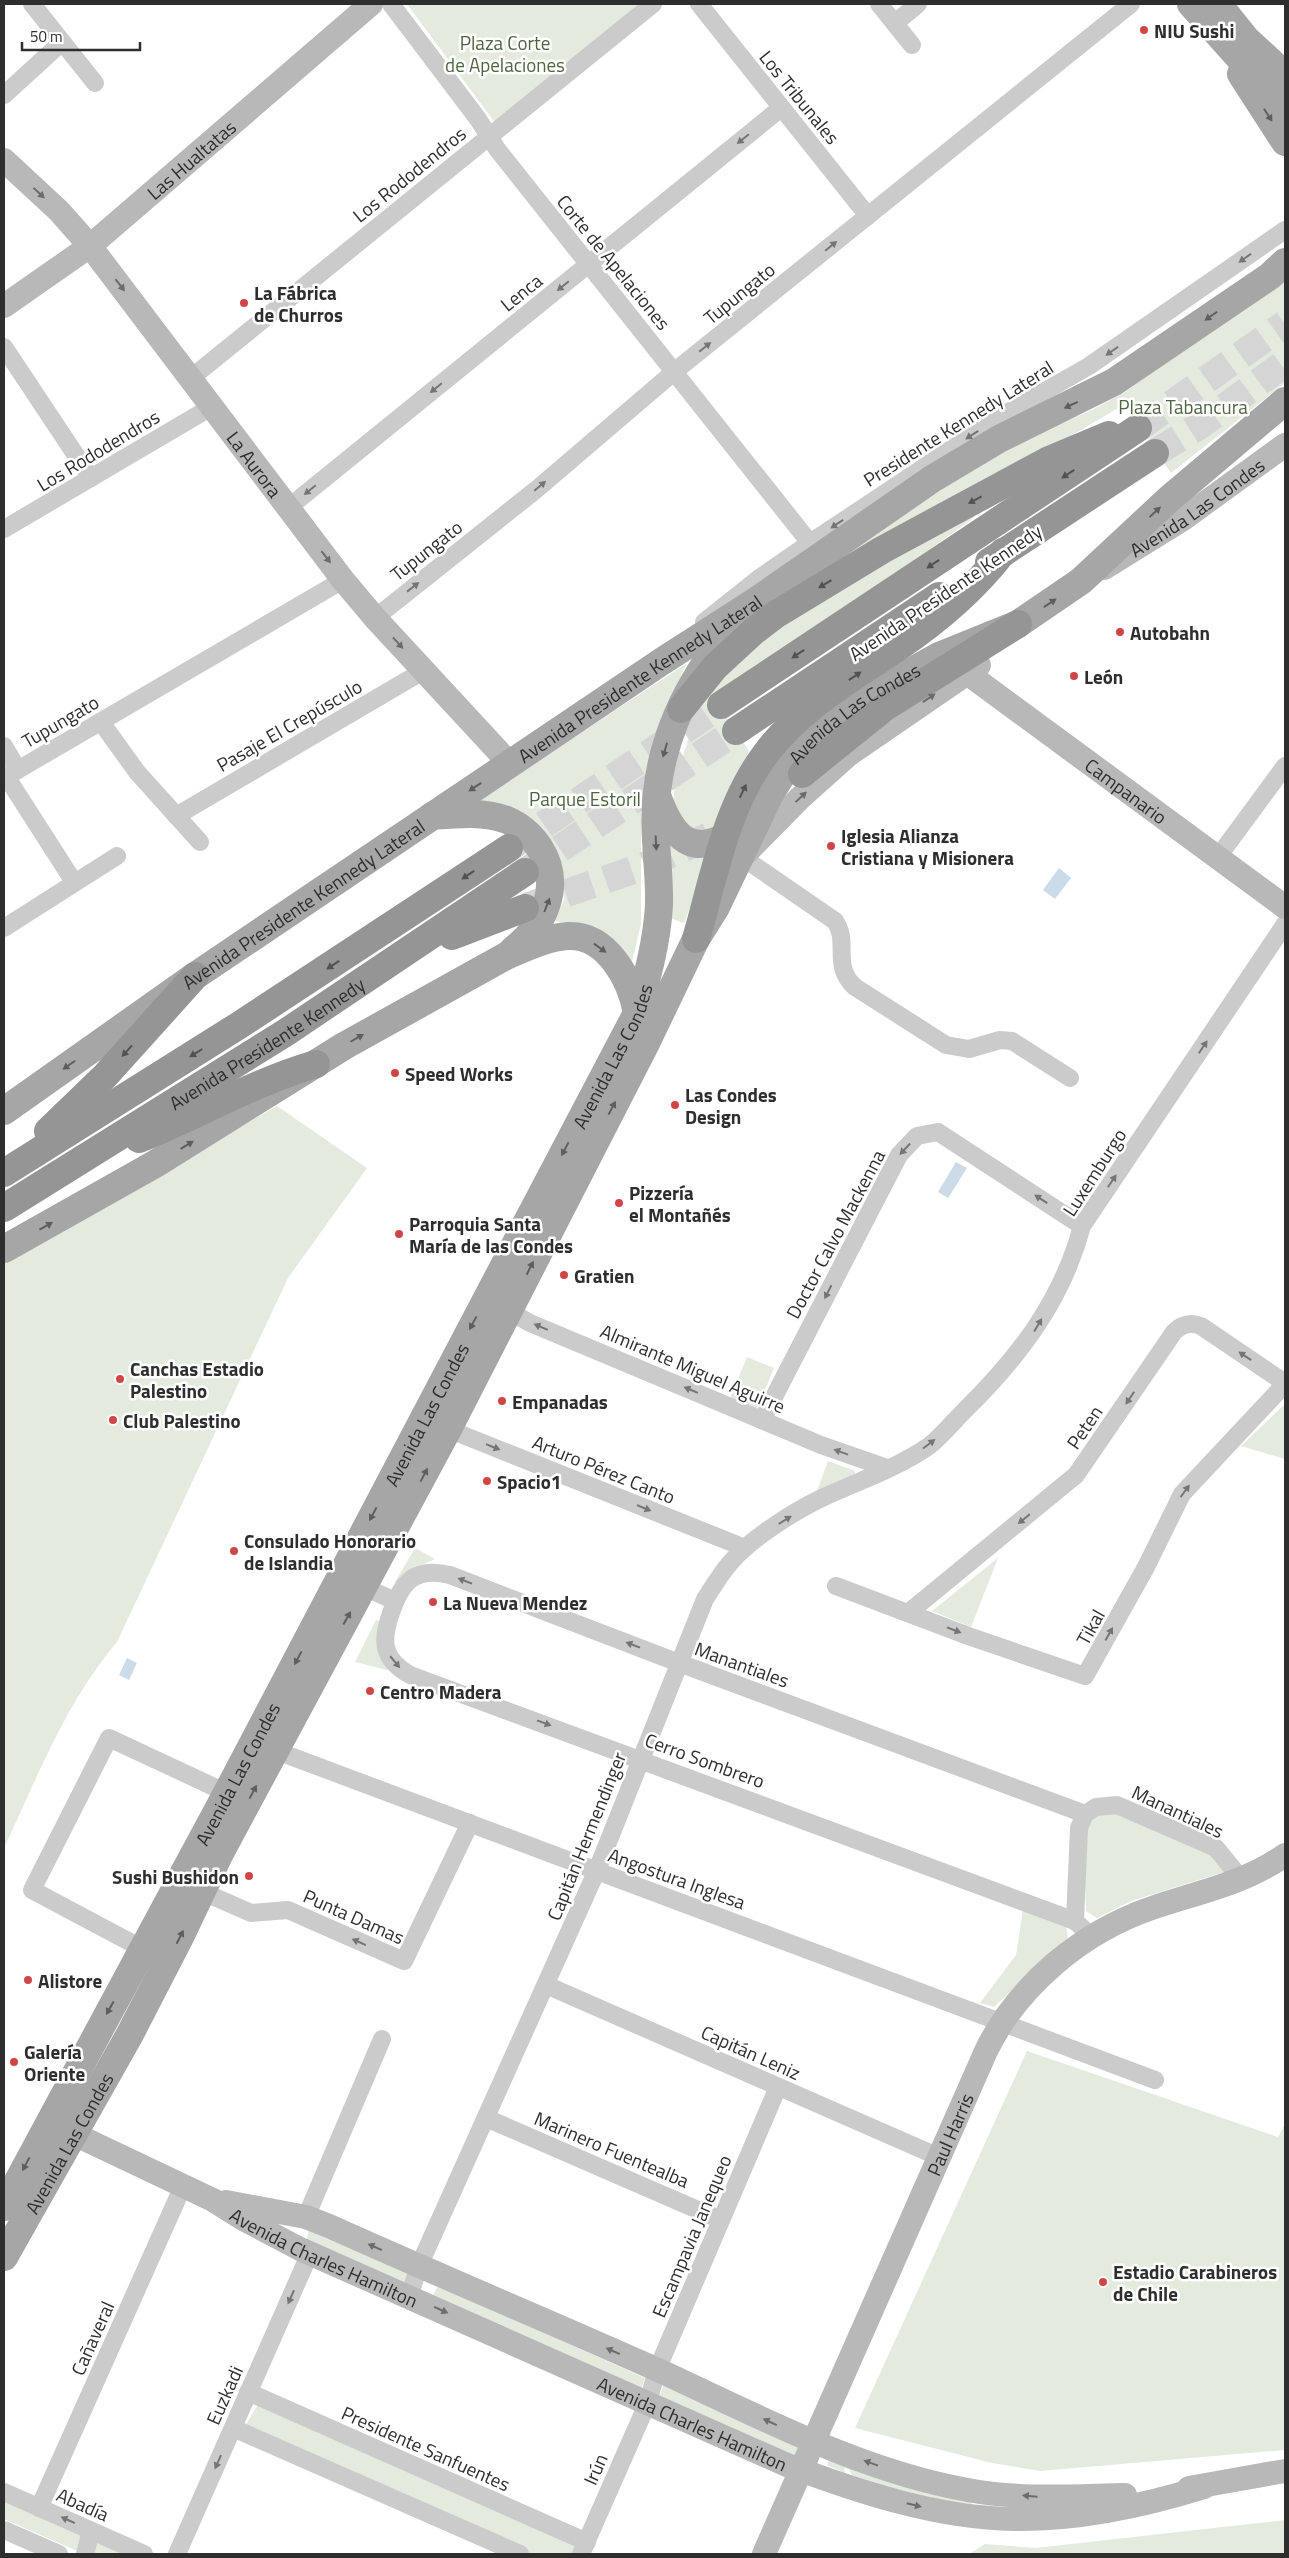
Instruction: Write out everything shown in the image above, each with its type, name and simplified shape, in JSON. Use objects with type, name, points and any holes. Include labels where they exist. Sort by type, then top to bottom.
[{"type":"highway","name":"Avenida Presidente Kennedy","points":[[721,705],[1138,428]]},
{"type":"highway","points":[[681,709],[703,681],[734,648],[768,620],[798,600],[882,550],[1047,461],[1109,435]]},
{"type":"highway","name":"Avenida Presidente Kennedy","points":[[736,731],[1155,453]]},
{"type":"highway","points":[[696,940],[734,846],[739,801],[756,768],[790,725],[820,700],[947,611],[976,584],[1004,552]]},
{"type":"highway","points":[[802,774],[885,707],[1018,624]]},
{"type":"highway","name":"Avenida Presidente Kennedy","points":[[9,1170],[238,1026],[508,848]]},
{"type":"highway","name":"Avenida Presidente Kennedy","points":[[4,1208],[285,1033],[525,872]]},
{"type":"highway","points":[[386,965],[476,926],[525,908]]},
{"type":"highway","points":[[9,1170],[105,1076],[195,976]]},
{"type":"highway","points":[[81,1160],[167,1128],[262,1082],[316,1064]]},
{"type":"main road","points":[[1191,4],[1252,72],[1285,101]]},
{"type":"main road","points":[[1218,4],[1246,39],[1281,66]]},
{"type":"main road","points":[[1225,44],[1242,76],[1285,142]]},
{"type":"main road","name":"Avenida Presidente Kennedy Lateral","points":[[4,1111],[195,976],[661,662],[756,601],[954,465],[1006,435],[1114,382],[1270,276],[1285,262]]},
{"type":"main road","name":"Avenida Las Condes","points":[[656,794],[672,827],[687,842],[734,846],[748,819],[770,796],[800,749],[845,710],[939,656],[1018,624],[1081,582],[1169,499],[1285,401]]},
{"type":"main road","name":"Avenida Las Condes","points":[[4,2207],[227,1793],[264,1746],[364,1587],[448,1429],[497,1305],[637,1012],[646,982],[657,929],[659,898],[655,828],[656,794],[664,755],[681,709],[713,652],[756,601]]},
{"type":"main road","points":[[431,816],[472,814],[500,818],[523,829],[541,851],[551,882],[549,902],[532,930],[506,956]]},
{"type":"main road","points":[[4,1249],[156,1164],[376,1028],[506,956],[560,936],[586,939],[604,950],[617,964],[629,986],[637,1012]]},
{"type":"main road","name":"Avenida Las Condes","points":[[4,2257],[75,2135],[130,2034],[202,1891],[264,1746],[497,1305],[651,1034],[696,940]]},
{"type":"street","points":[[32,4],[95,83]]},
{"type":"street","name":"Las Hualtatas","points":[[4,306],[90,246],[371,4]]},
{"type":"street","name":"Corte de Apelaciones","points":[[391,4],[478,119],[489,137],[810,543]]},
{"type":"street","name":"Los Rododendros","points":[[191,378],[653,4]]},
{"type":"street","name":"Los Tribunales","points":[[699,4],[868,216]]},
{"type":"street","points":[[879,4],[912,45]]},
{"type":"street","points":[[895,23],[918,4]]},
{"type":"street","name":"Tupungato","points":[[375,618],[537,489],[675,371],[1131,4]]},
{"type":"street","points":[[4,95],[62,42]]},
{"type":"street","name":"Lenca","points":[[288,508],[781,108]]},
{"type":"street","name":"La Aurora","points":[[4,160],[59,211],[90,246],[343,580],[423,671],[510,764]]},
{"type":"street","name":"Presidente Kennedy Lateral","points":[[661,662],[731,599],[810,543],[998,418],[1089,366],[1285,230]]},
{"type":"street","points":[[4,347],[91,478]]},
{"type":"street","name":"Los Rododendros","points":[[4,529],[213,406]]},
{"type":"street","name":"Avenida Las Condes","points":[[1081,582],[1183,519],[1285,445]]},
{"type":"street","name":"Tupungato","points":[[9,775],[343,580]]},
{"type":"street","name":"Avenida Las Condes","points":[[734,846],[800,798],[848,755],[967,673],[998,649],[1018,624]]},
{"type":"street","name":"Pasaje El Crepúsculo","points":[[176,816],[423,671]]},
{"type":"street","name":"Campanario","points":[[967,673],[1285,906]]},
{"type":"street","points":[[100,722],[137,772],[200,842]]},
{"type":"street","points":[[4,746],[9,775],[74,882]]},
{"type":"street","points":[[1218,857],[1285,766]]},
{"type":"street","points":[[734,846],[835,921],[840,930],[842,968],[849,982],[855,987],[946,1044],[969,1048],[1000,1040],[1012,1040],[1070,1078]]},
{"type":"street","points":[[4,928],[116,856]]},
{"type":"street","name":"Luxemburgo","points":[[887,1468],[929,1445],[985,1391],[1037,1328],[1073,1258],[1082,1226],[1285,924]]},
{"type":"street","name":"Doctor Calvo Mackenna","points":[[762,1420],[899,1155],[917,1136],[938,1132],[1082,1226]]},
{"type":"street","name":"Almirante Miguel Aguirre","points":[[497,1305],[762,1420],[887,1468]]},
{"type":"street","name":"Peten","points":[[908,1613],[1076,1475],[1174,1332],[1182,1326],[1191,1323],[1201,1326],[1285,1384]]},
{"type":"street","name":"Tikal","points":[[836,1586],[1085,1676],[1146,1567],[1182,1494],[1285,1384]]},
{"type":"street","name":"Arturo Pérez Canto","points":[[448,1429],[745,1548]]},
{"type":"street","name":"Capitán Hermendinger","points":[[410,2296],[419,2266],[597,1870],[705,1599],[731,1561],[745,1548],[782,1521],[823,1497],[866,1480],[887,1468]]},
{"type":"street","name":"Manantiales","points":[[395,1601],[401,1587],[408,1581],[425,1574],[443,1573],[1085,1814],[1096,1807],[1117,1805],[1216,1848],[1242,1880]]},
{"type":"street","points":[[364,1587],[395,1601]]},
{"type":"street","name":"Cerro Sombrero","points":[[395,1601],[384,1632],[384,1640],[389,1657],[402,1670],[1075,1921],[1092,1937]]},
{"type":"street","points":[[143,1949],[32,1890],[109,1738],[227,1793]]},
{"type":"street","name":"Angostura Inglesa","points":[[264,1746],[1156,2080]]},
{"type":"street","points":[[1075,1921],[1079,1828],[1085,1814]]},
{"type":"street","name":"Punta Damas","points":[[202,1891],[251,1913],[288,1910],[404,1961],[470,1823]]},
{"type":"street","name":"Paul Harris","points":[[764,2554],[986,2051],[1002,2022],[1034,1984],[1052,1967],[1092,1937],[1149,1909],[1242,1880],[1265,1869],[1285,1855]]},
{"type":"street","name":"Capitán Leniz","points":[[546,1985],[939,2157]]},
{"type":"street","points":[[305,2251],[298,2234],[382,2039]]},
{"type":"street","name":"Escampavia Janequeo","points":[[648,2402],[657,2370],[778,2087]]},
{"type":"street","name":"Marinero Fuentealba","points":[[486,2118],[721,2220]]},
{"type":"street","name":"Avenida Charles Hamilton","points":[[49,2122],[213,2200],[245,2220],[305,2251],[801,2470],[916,2506],[975,2516],[1014,2519],[1060,2517],[1120,2509],[1165,2499],[1204,2487]]},
{"type":"street","name":"Cañaveral","points":[[39,2508],[183,2186]]},
{"type":"street","name":"Avenida Charles Hamilton","points":[[213,2200],[306,2217],[657,2370],[815,2442],[893,2470],[968,2490],[1044,2497],[1126,2495],[1204,2487],[1285,2471]]},
{"type":"street","name":"Euzkadi","points":[[177,2554],[233,2428],[305,2251]]},
{"type":"street","name":"Presidente Sanfuentes","points":[[248,2392],[584,2548]]},
{"type":"street","name":"Irún","points":[[584,2548],[648,2402]]},
{"type":"street","points":[[233,2428],[520,2554]]},
{"type":"street","name":"Abadía","points":[[4,2492],[144,2554]]},
{"type":"street","points":[[4,2530],[59,2554]]},
{"type":"street","points":[[85,2554],[91,2531]]},
{"type":"green space","name":"Plaza Corte de Apelaciones","points":[[407,4],[639,4],[496,124]]},
{"type":"green space","name":"Plaza Tabancura","points":[[1285,276],[1285,383],[1171,473],[1125,404],[1069,437],[990,476],[784,593],[973,467],[1025,439],[1094,409],[1125,392]]},
{"type":"green space","points":[[971,513],[975,515],[973,518],[870,593],[715,700],[749,751],[684,923],[670,918],[669,852],[675,781],[700,702],[714,681],[782,621]]},
{"type":"green space","name":"Parque Estoril","points":[[686,664],[655,735],[641,799],[641,924],[631,966],[583,925],[554,921],[564,900],[562,877],[475,802]]},
{"type":"green space","name":"Club Palestino","points":[[277,1106],[367,1168],[288,1278],[117,1642],[82,1690],[68,1715],[4,1848],[4,1261]]},
{"type":"green space","points":[[747,1357],[774,1368],[757,1409],[730,1398]]},
{"type":"green space","points":[[1285,1404],[1285,1459],[1241,1446]]},
{"type":"green space","points":[[828,1461],[855,1471],[855,1479],[817,1491]]},
{"type":"green space","points":[[415,1548],[435,1559],[415,1568],[398,1584],[395,1582]]},
{"type":"green space","points":[[998,1558],[971,1627],[932,1611]]},
{"type":"green space","points":[[376,1620],[379,1621],[395,1672],[355,1662]]},
{"type":"green space","points":[[1114,1809],[1223,1859],[1224,1872],[1131,1901],[1097,1918],[1086,1911],[1084,1830],[1096,1813]]},
{"type":"green space","points":[[1023,1910],[1066,1926],[1068,1938],[994,2007],[980,2003],[1016,1955]]},
{"type":"green space","name":"Estadio Carabineros de Chile","points":[[1027,2051],[1278,2137],[1285,2124],[1285,2450],[1040,2471],[992,2463],[855,2428]]},
{"type":"green space","points":[[309,2227],[412,2275],[405,2288],[306,2245]]},
{"type":"green space","points":[[438,2286],[645,2378],[640,2392],[430,2301]]},
{"type":"green space","points":[[664,2385],[810,2446],[801,2464],[656,2404]]},
{"type":"green space","points":[[260,2401],[581,2542],[576,2554],[530,2554],[244,2428]]},
{"type":"green space","points":[[830,2457],[972,2499],[972,2504],[941,2500],[896,2489],[852,2475],[849,2469],[844,2468],[845,2473],[827,2465]]},
{"type":"green space","points":[[4,2499],[128,2554],[84,2554],[4,2519]]},
{"type":"green space","points":[[1285,2520],[1285,2554],[969,2554],[985,2544],[1036,2548]]},
{"type":"water","points":[[1059,868],[1071,878],[1055,899],[1043,890]]},
{"type":"water","points":[[956,1162],[967,1168],[948,1198],[938,1192]]},
{"type":"water","points":[[127,1658],[137,1663],[129,1680],[119,1675]]},
{"type":"tunnel","points":[[1138,428],[1285,324]]},
{"type":"tunnel","points":[[1155,453],[1202,424],[1285,363]]},
{"type":"tunnel","points":[[509,848],[721,705]]},
{"type":"tunnel","points":[[525,872],[736,731]]},
{"type":"tunnel","points":[[526,907],[642,867],[712,835]]},
{"type":"place","name":"NIU Sushi","points":[[1144,30]]},
{"type":"place","name":"La Fábrica de Churros","points":[[244,303]]},
{"type":"place","name":"Autobahn","points":[[1120,632]]},
{"type":"place","name":"León","points":[[1074,676]]},
{"type":"place","name":"Iglesia Alianza Cristiana y Misionera","points":[[831,846]]},
{"type":"place","name":"Speed Works","points":[[395,1073]]},
{"type":"place","name":"Las Condes Design","points":[[675,1105]]},
{"type":"place","name":"Pizzería el Montañés","points":[[619,1203]]},
{"type":"place","name":"Parroquia Santa María de las Condes","points":[[399,1234]]},
{"type":"place","name":"Gratien","points":[[564,1275]]},
{"type":"place","name":"Canchas Estadio Palestino","points":[[120,1379]]},
{"type":"place","name":"Empanadas","points":[[502,1401]]},
{"type":"place","name":"Club Palestino","points":[[113,1420]]},
{"type":"place","name":"Spacio1","points":[[487,1481]]},
{"type":"place","name":"Consulado Honorario de Islandia","points":[[234,1551]]},
{"type":"place","name":"La Nueva Mendez","points":[[433,1602]]},
{"type":"place","name":"Centro Madera","points":[[370,1691]]},
{"type":"place","name":"Sushi Bushidon","points":[[249,1876]]},
{"type":"place","name":"Alistore","points":[[28,1980]]},
{"type":"place","name":"Galería Oriente","points":[[14,2062]]},
{"type":"place","name":"Estadio Carabineros de Chile","points":[[1103,2282]]}]
